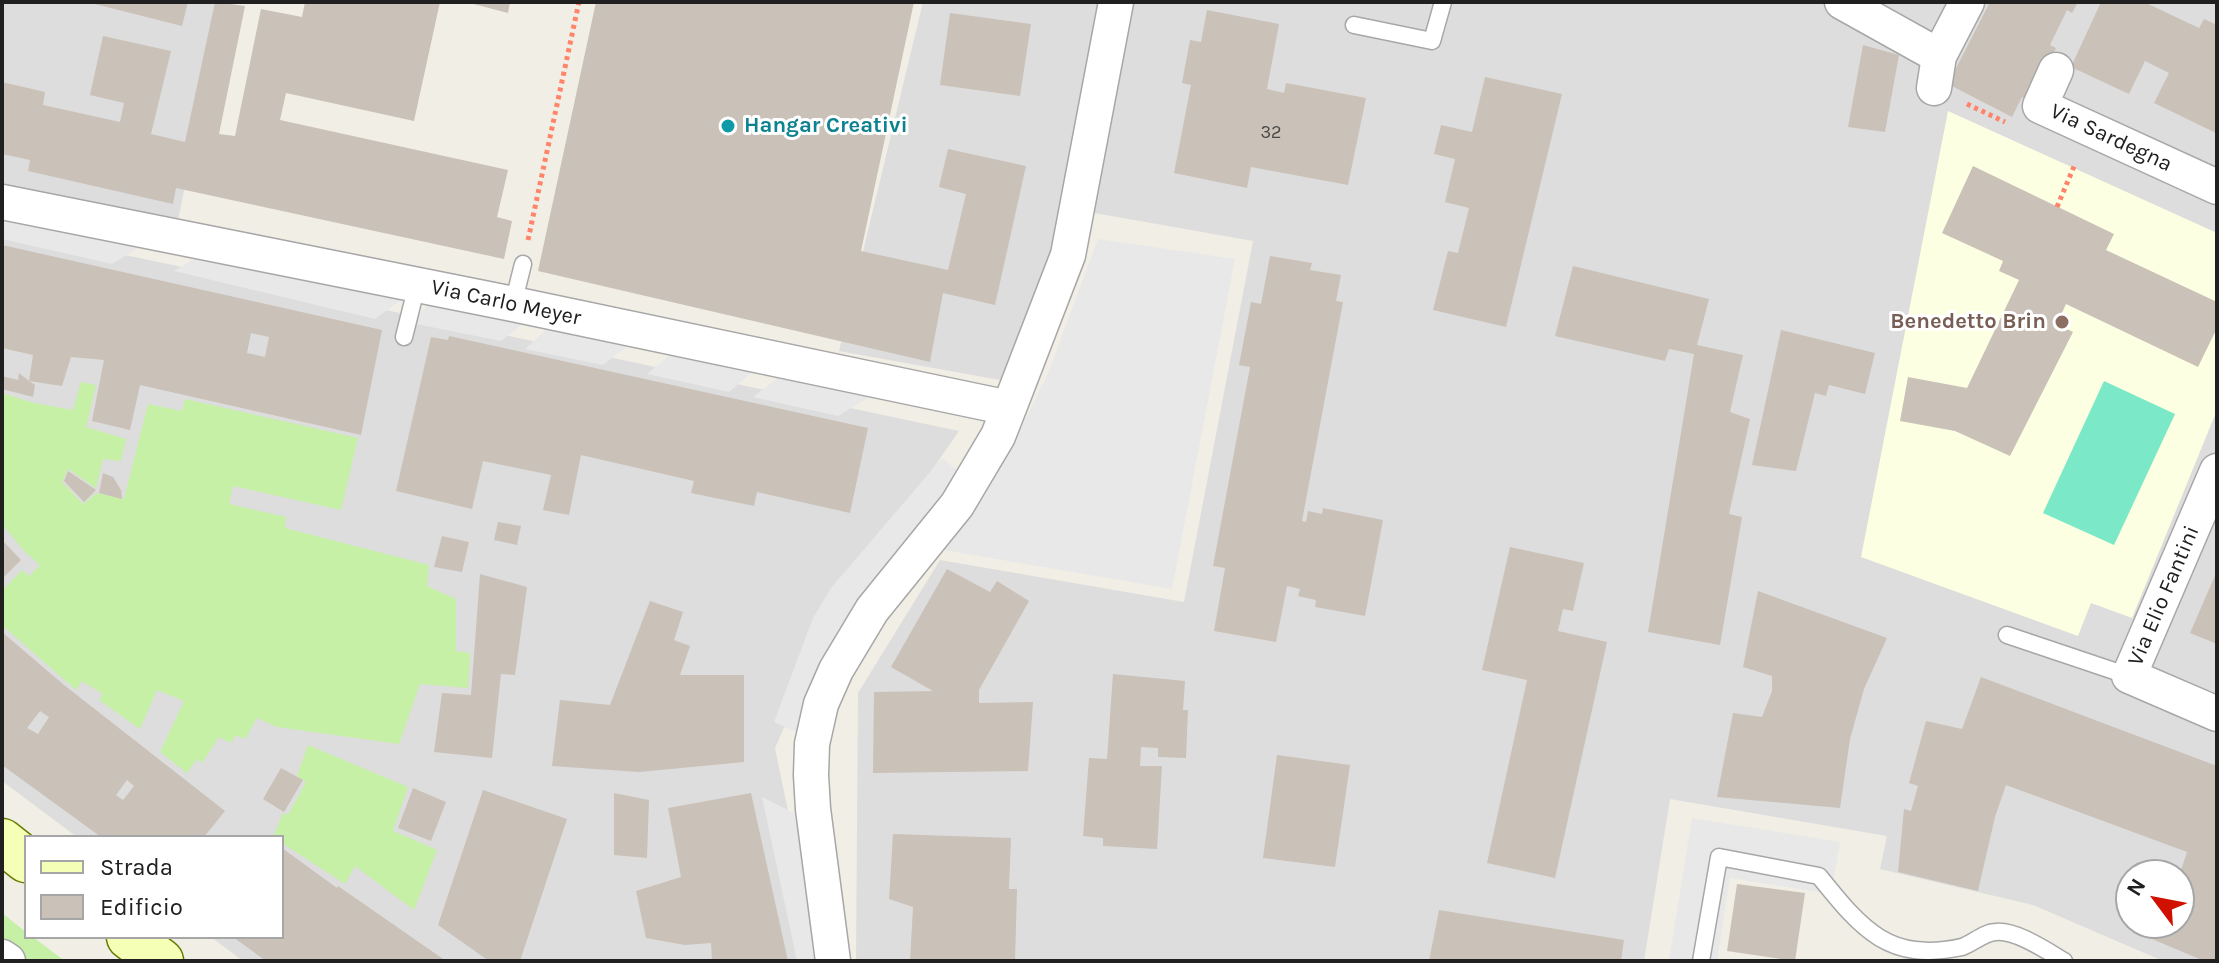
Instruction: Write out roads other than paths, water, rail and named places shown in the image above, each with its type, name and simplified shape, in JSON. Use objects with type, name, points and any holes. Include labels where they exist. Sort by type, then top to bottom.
[{"type":"main road","points":[[2,841],[24,858]]},
{"type":"main road","points":[[132,939],[161,961]]},
{"type":"street","points":[[833,961],[811,775],[812,744],[821,704],[836,670],[872,610],[957,505],[998,436],[1068,255],[1116,2]]},
{"type":"street","points":[[1842,2],[1935,81],[1967,2]]},
{"type":"street","name":"Via Sardegna","points":[[2056,70],[2040,106],[2217,187]]},
{"type":"street","name":"Via Carlo Meyer","points":[[2,202],[513,304],[1009,408]]},
{"type":"street","name":"Via Elio Fantini","points":[[2129,676],[2217,471]]},
{"type":"street","points":[[2129,676],[2217,714]]},
{"type":"street","points":[[2,957],[8,961]]},
{"type":"lane","points":[[1354,25],[1432,41],[1443,2]]},
{"type":"lane","points":[[513,304],[523,264]]},
{"type":"lane","points":[[404,337],[417,285]]},
{"type":"lane","points":[[2007,635],[2129,676]]},
{"type":"lane","points":[[1701,961],[1719,857],[1819,876],[1861,928],[1891,946],[1921,954],[1963,946],[1996,932],[2030,940],[2064,961]]},
{"type":"place","name":"Hangar Creativi","points":[[728,126]]},
{"type":"place","name":"Benedetto Brin","points":[[2062,322]]}]
